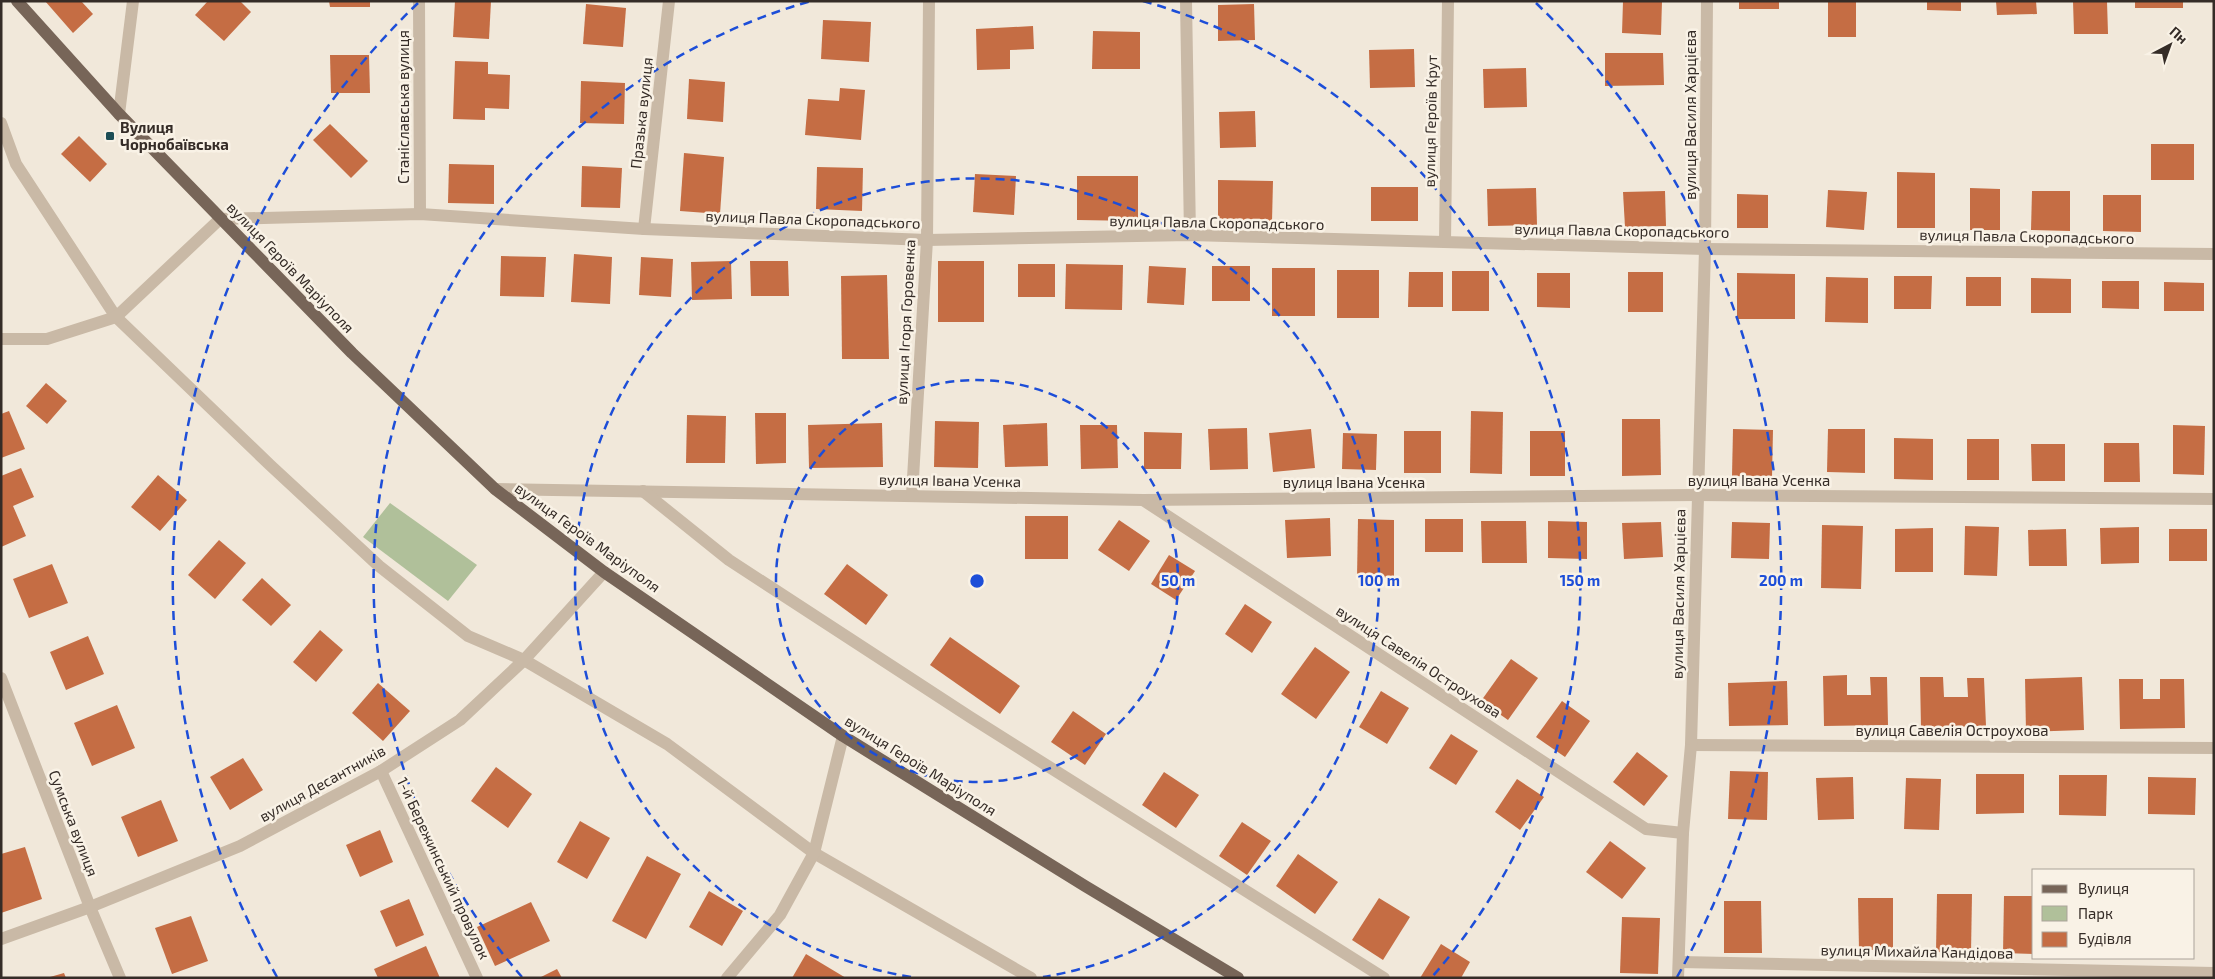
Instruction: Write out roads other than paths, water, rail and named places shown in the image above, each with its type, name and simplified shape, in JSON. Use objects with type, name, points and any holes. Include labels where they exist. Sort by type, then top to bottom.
[{"type":"main road","name":"вулиця Героїв Маріуполя","points":[[17,1],[119,114],[220,219],[352,353],[495,489],[604,572],[843,736],[1238,978]]},
{"type":"street","points":[[119,114],[133,1]]},
{"type":"street","name":"Станіславська вулиця","points":[[419,1],[420,214]]},
{"type":"street","name":"Празька вулиця","points":[[644,229],[670,1]]},
{"type":"street","name":"вулиця Ігоря Горовенка","points":[[912,495],[927,240],[928,1]]},
{"type":"street","points":[[1186,1],[1190,235]]},
{"type":"street","name":"вулиця Героїв Крут","points":[[1445,242],[1448,1]]},
{"type":"street","name":"вулиця Василя Харцієва","points":[[1678,978],[1683,833],[1691,745],[1705,248],[1707,1]]},
{"type":"street","points":[[1,123],[16,164],[116,317],[270,465],[379,566],[468,636],[524,660],[667,744],[814,853],[1032,978]]},
{"type":"street","name":"вулиця Павла Скоропадського","points":[[220,219],[420,214],[644,229],[927,240],[1190,235],[1705,248],[2214,254]]},
{"type":"street","points":[[1,339],[47,339],[116,317],[220,219]]},
{"type":"street","name":"вулиця Івана Усенка","points":[[495,489],[1143,500],[1697,495],[2214,499]]},
{"type":"street","points":[[643,491],[729,560],[970,717],[1384,978]]},
{"type":"street","name":"вулиця Савелія Остроухова","points":[[1143,500],[1646,829],[1683,833]]},
{"type":"street","name":"вулиця Десантників","points":[[1,939],[90,907],[240,846],[381,771],[460,720],[524,660],[604,572]]},
{"type":"street","name":"Сумська вулиця","points":[[1,678],[90,907],[120,978]]},
{"type":"street","points":[[727,978],[780,915],[814,853],[843,736]]},
{"type":"street","name":"вулиця Савелія Остроухова","points":[[1691,745],[2214,748]]},
{"type":"street","name":"1-й Бережинський провулок","points":[[381,771],[477,978]]},
{"type":"street","name":"вулиця Михайла Кандідова","points":[[1680,962],[2214,973]]},
{"type":"place","name":"Вулиця Чорнобаївська","points":[[110,136]]}]
